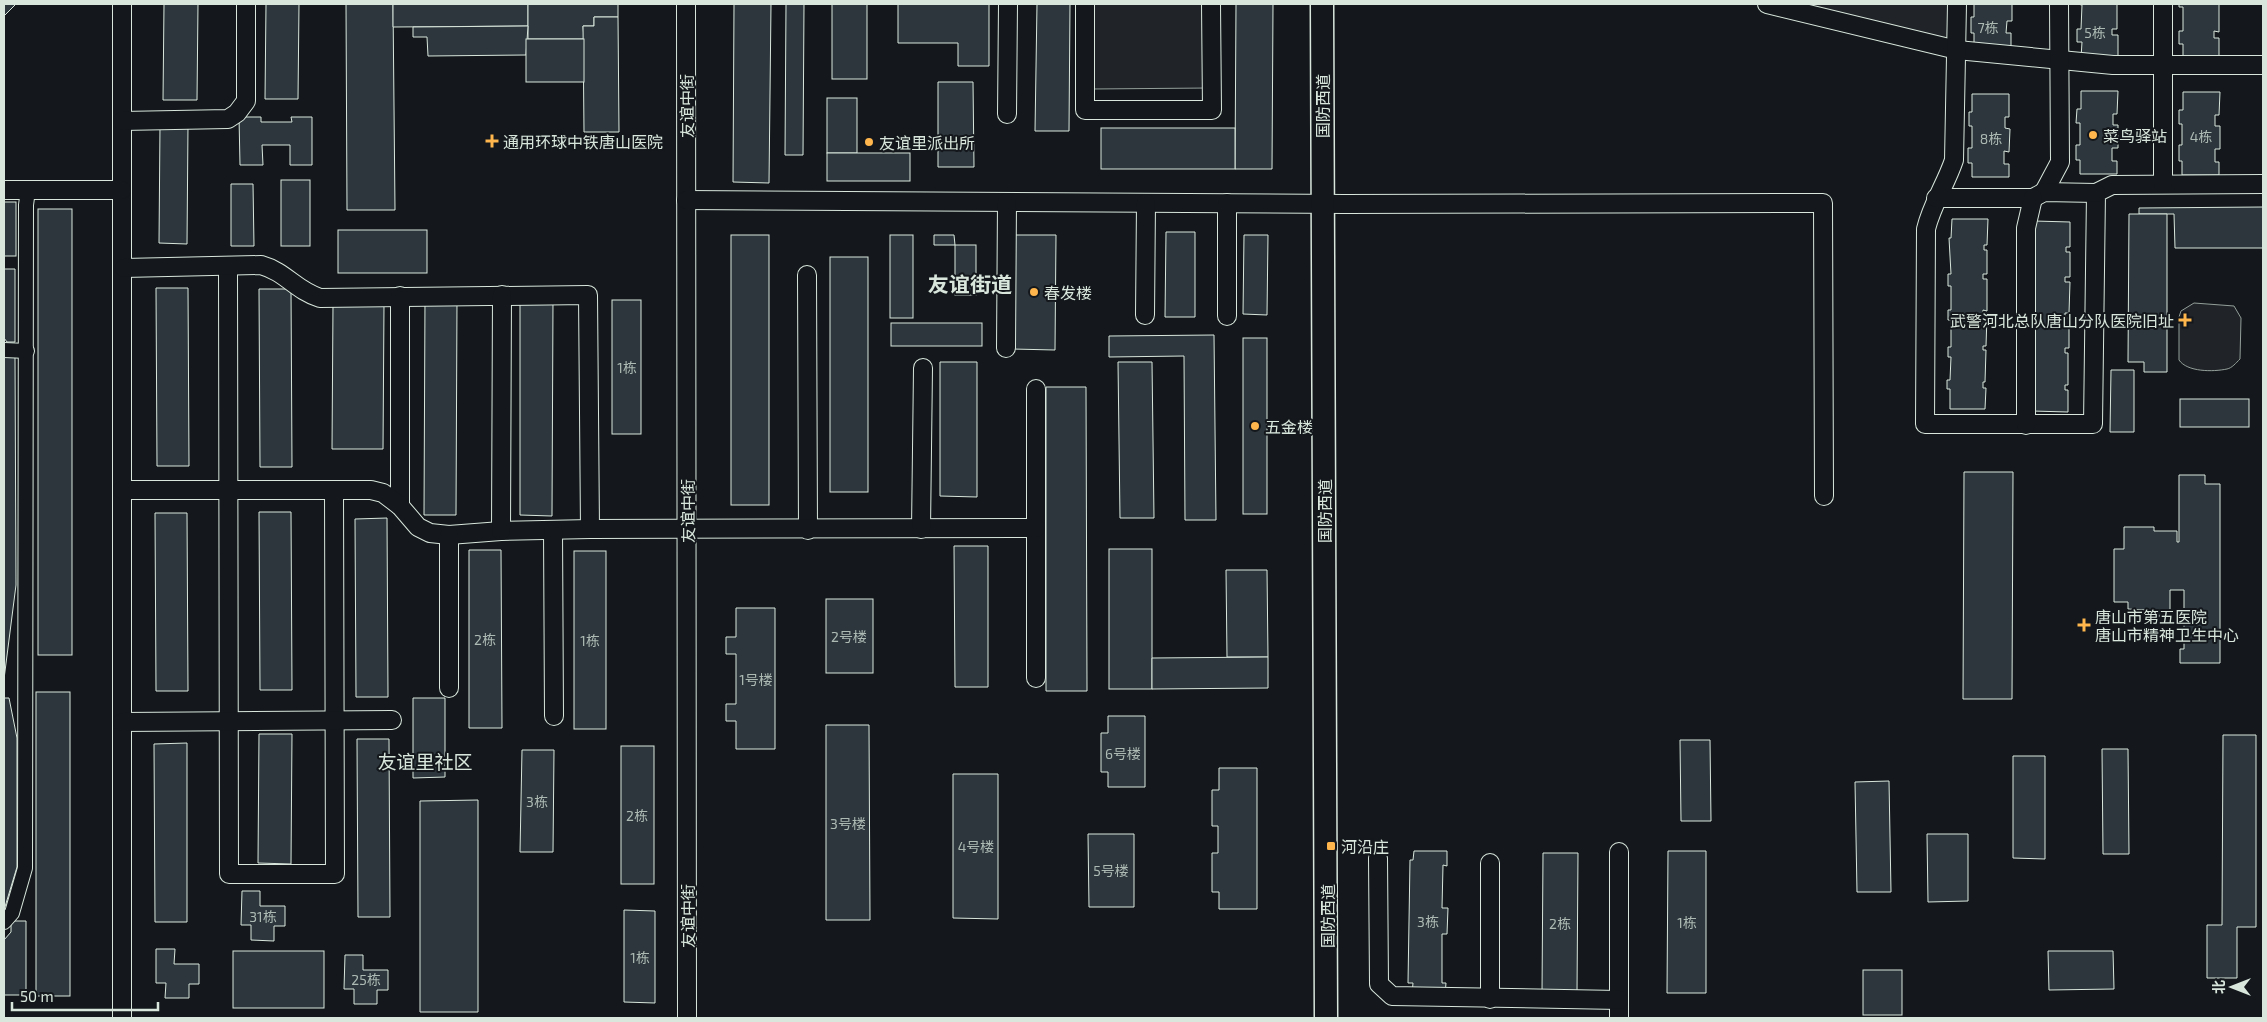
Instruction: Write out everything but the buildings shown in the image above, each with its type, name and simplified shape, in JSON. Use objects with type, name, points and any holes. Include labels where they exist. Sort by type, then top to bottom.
[{"type":"street","points":[[122,4],[124,268],[122,1018]]},
{"type":"street","points":[[122,121],[228,119],[237,113],[246,100],[246,4]]},
{"type":"street","name":"友谊中街","points":[[686,4],[687,1018]]},
{"type":"street","points":[[1007,114],[1008,4]]},
{"type":"street","points":[[1085,4],[1085,110],[1212,110],[1211,4]]},
{"type":"street","name":"国防西道","points":[[1322,4],[1326,1018]]},
{"type":"street","points":[[1773,4],[1957,50],[2113,65],[2263,65]]},
{"type":"street","points":[[1957,4],[1954,160],[1948,181],[1936,198],[1926,229],[1926,424],[2093,424],[2096,193]]},
{"type":"street","points":[[2026,425],[2026,228],[2038,195],[2060,162],[2059,4]]},
{"type":"street","points":[[2163,4],[2163,184]]},
{"type":"street","points":[[1936,198],[2096,193],[2112,185],[2263,184]]},
{"type":"street","points":[[4,190],[122,190]]},
{"type":"street","points":[[4,922],[12,913],[25,868],[26,205],[28,190]]},
{"type":"street","points":[[686,200],[1322,204],[1823,203],[1824,496]]},
{"type":"street","points":[[1006,348],[1007,202]]},
{"type":"street","points":[[1145,315],[1146,203]]},
{"type":"street","points":[[1227,316],[1228,203]]},
{"type":"street","points":[[124,268],[261,265],[276,269],[305,293],[320,298],[588,294],[590,529]]},
{"type":"street","points":[[228,267],[229,874],[335,874],[334,490]]},
{"type":"street","points":[[807,275],[808,530]]},
{"type":"street","points":[[501,531],[502,295]]},
{"type":"street","points":[[400,296],[400,506]]},
{"type":"street","points":[[4,350],[27,351]]},
{"type":"street","points":[[921,529],[923,368]]},
{"type":"street","points":[[1036,389],[1036,678]]},
{"type":"street","points":[[122,490],[370,490],[382,493],[400,506],[418,527],[430,533],[449,535],[501,531],[590,529],[1036,528]]},
{"type":"street","points":[[552,530],[554,716]]},
{"type":"street","points":[[449,535],[449,688]]},
{"type":"street","points":[[122,722],[392,720]]},
{"type":"street","points":[[1620,852],[1620,1018]]},
{"type":"street","points":[[1378,858],[1379,984],[1392,996],[1620,1000]]},
{"type":"street","points":[[1490,863],[1490,999]]},
{"type":"shaded area","points":[[1092,4],[1208,4],[1209,88],[1092,89]]},
{"type":"shaded area","points":[[1793,4],[1950,4],[1950,42]]},
{"type":"shaded area","points":[[2194,303],[2234,306],[2241,318],[2240,359],[2231,368],[2215,371],[2194,369],[2179,360],[2179,317],[2181,311]]},
{"type":"place","name":"菜鸟驿站","points":[[2093,135]]},
{"type":"place","name":"通用环球中铁唐山医院","points":[[492,141]]},
{"type":"place","name":"友谊里派出所","points":[[869,142]]},
{"type":"place","name":"春发楼","points":[[1034,292]]},
{"type":"place","name":"武警河北总队唐山分队医院旧址","points":[[2185,320]]},
{"type":"place","name":"五金楼","points":[[1255,426]]},
{"type":"place","name":"唐山市第五医院 唐山市精神卫生中心","points":[[2084,625]]},
{"type":"place","name":"河沿庄","points":[[1331,846]]},
{"type":"district","name":"友谊街道","points":[[970,283]]},
{"type":"district","name":"友谊里社区","points":[[425,761]]}]
